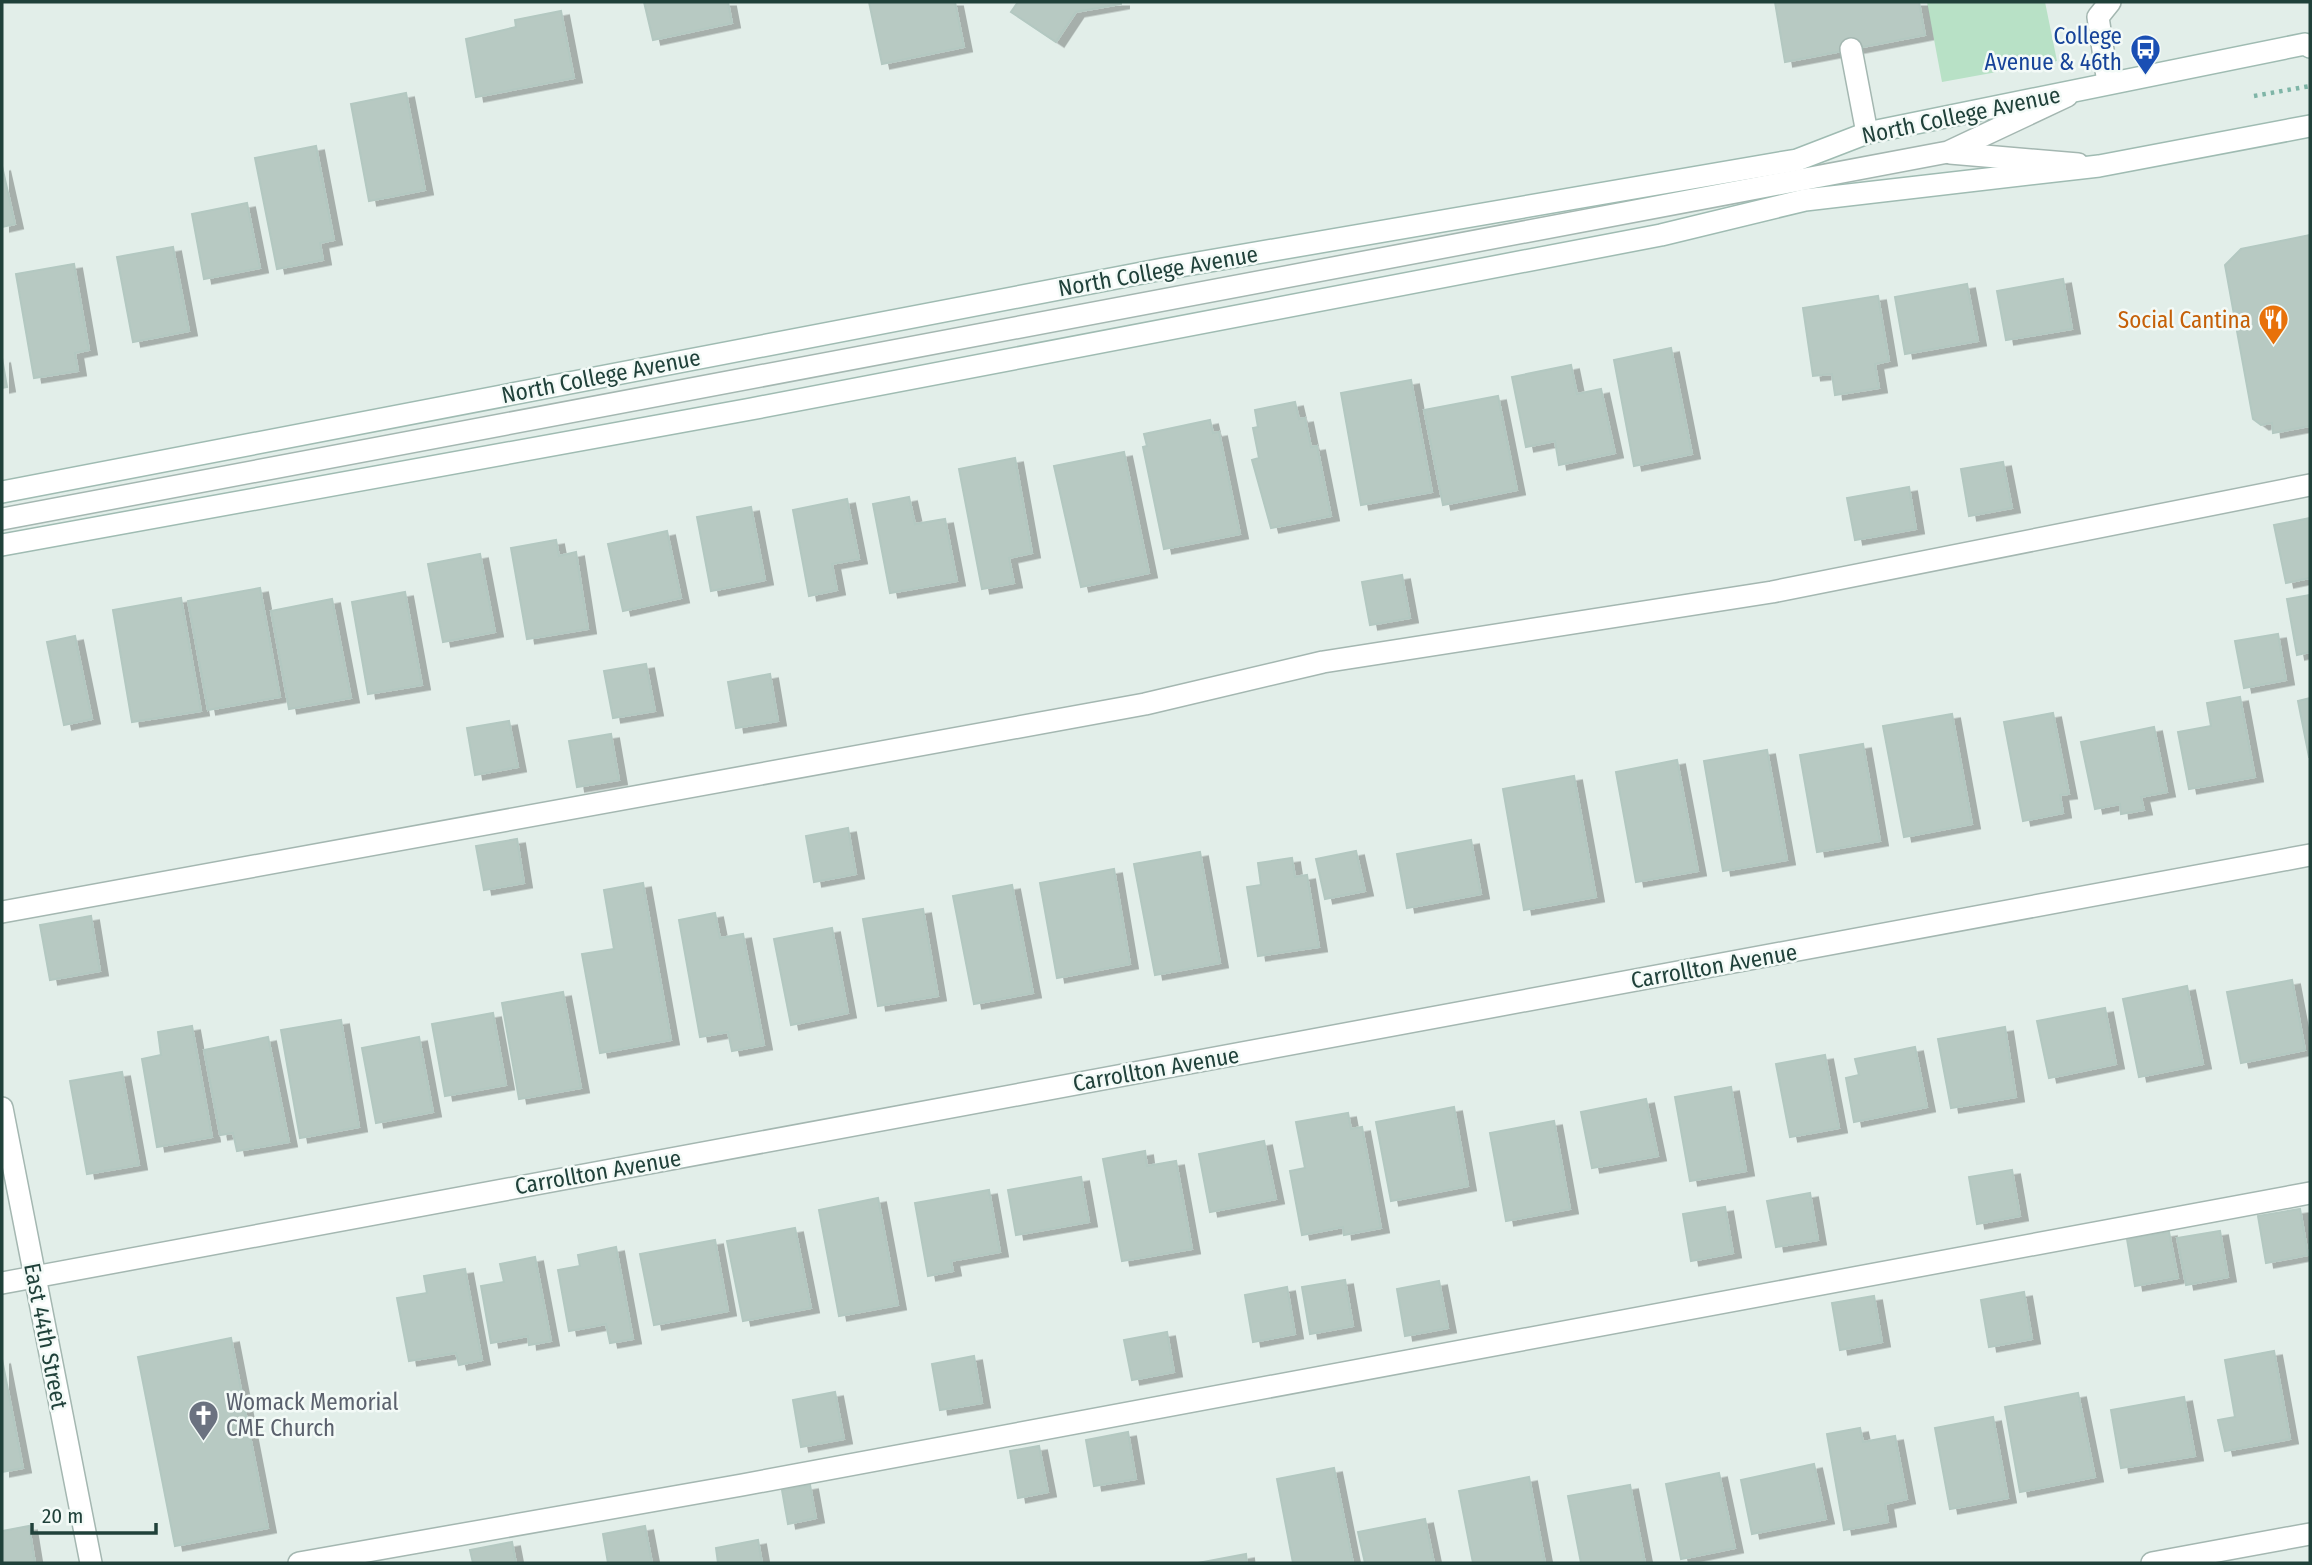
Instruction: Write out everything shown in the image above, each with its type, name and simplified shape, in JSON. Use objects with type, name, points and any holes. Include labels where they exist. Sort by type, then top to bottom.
[{"type":"main road","points":[[2108,83],[2098,17],[2110,2]]},
{"type":"main road","name":"North College Avenue","points":[[2,492],[1163,269],[1797,160],[1867,133],[2305,44],[2310,47]]},
{"type":"main road","points":[[1851,50],[1867,133]]},
{"type":"main road","points":[[1948,152],[2083,88]]},
{"type":"main road","points":[[2,545],[751,409],[1634,240],[1805,200],[2099,166],[2310,126]]},
{"type":"main road","points":[[1948,152],[2099,166]]},
{"type":"main road","name":"North College Avenue","points":[[2,519],[1948,152]]},
{"type":"main road","points":[[2,912],[1145,704],[1323,662],[1772,592],[2310,485]]},
{"type":"main road","name":"Carrollton Avenue","points":[[2,1283],[2310,855]]},
{"type":"main road","name":"East 44th Street","points":[[2,1108],[91,1563]]},
{"type":"main road","points":[[299,1563],[756,1483],[2310,1193]]},
{"type":"main road","points":[[2152,1563],[2310,1534]]},
{"type":"path","points":[[2254,96],[2310,86]]},
{"type":"green space","points":[[1927,2],[2045,2],[2057,61],[1942,82]]},
{"type":"building","points":[[644,2],[728,2],[732,23],[653,40]]},
{"type":"building","points":[[869,2],[955,2],[964,47],[882,64]]},
{"type":"building","points":[[1018,2],[1121,4],[1076,12],[1056,42],[1011,12]]},
{"type":"building","points":[[1775,2],[1919,2],[1925,35],[1785,62]]},
{"type":"building","points":[[561,11],[574,78],[476,97],[466,39],[516,27],[515,20]]},
{"type":"building","points":[[406,93],[425,190],[369,201],[351,104]]},
{"type":"building","points":[[316,146],[334,240],[320,243],[323,260],[277,269],[255,158]]},
{"type":"building","points":[[2,166],[15,224],[2,227]]},
{"type":"building","points":[[247,203],[260,268],[204,279],[192,214]]},
{"type":"building","name":"Social Cantina","points":[[2310,235],[2310,426],[2273,433],[2272,423],[2261,425],[2253,419],[2225,265],[2241,249]]},
{"type":"building","points":[[173,247],[189,331],[133,342],[117,257]]},
{"type":"building","points":[[74,264],[89,350],[75,353],[78,371],[34,378],[16,274]]},
{"type":"building","points":[[2063,279],[2072,329],[2006,340],[1997,291]]},
{"type":"building","points":[[1967,284],[1978,341],[1905,354],[1895,297]]},
{"type":"building","points":[[1878,296],[1889,361],[1875,364],[1879,388],[1835,395],[1832,374],[1813,376],[1803,308]]},
{"type":"building","points":[[1671,348],[1692,454],[1634,466],[1614,360]]},
{"type":"building","points":[[2,358],[7,387],[2,388]]},
{"type":"building","points":[[1571,365],[1577,394],[1601,389],[1615,453],[1559,465],[1555,441],[1526,447],[1512,377]]},
{"type":"building","points":[[1411,380],[1432,492],[1361,505],[1341,393]]},
{"type":"building","points":[[1498,396],[1517,490],[1443,505],[1424,410]]},
{"type":"building","points":[[1295,402],[1299,419],[1305,418],[1311,447],[1317,446],[1331,516],[1271,528],[1252,460],[1259,458],[1253,428],[1258,427],[1255,410]]},
{"type":"building","points":[[1210,420],[1213,433],[1219,432],[1240,534],[1164,549],[1143,447],[1147,446],[1144,434]]},
{"type":"building","points":[[1124,452],[1149,573],[1081,587],[1054,466]]},
{"type":"building","points":[[1015,458],[1032,553],[1009,558],[1014,583],[982,589],[959,469]]},
{"type":"building","points":[[2003,462],[2012,508],[1969,516],[1961,469]]},
{"type":"building","points":[[1909,487],[1916,529],[1855,540],[1847,498]]},
{"type":"building","points":[[909,497],[915,524],[945,519],[957,581],[890,593],[873,504]]},
{"type":"building","points":[[847,499],[859,559],[832,564],[837,590],[809,596],[793,510]]},
{"type":"building","points":[[751,507],[765,580],[711,591],[697,517]]},
{"type":"building","points":[[2310,518],[2310,578],[2286,583],[2274,525]]},
{"type":"building","points":[[667,531],[681,598],[623,611],[608,544]]},
{"type":"building","points":[[556,540],[559,556],[576,552],[588,629],[527,639],[511,548]]},
{"type":"building","points":[[480,554],[495,632],[443,642],[428,564]]},
{"type":"building","points":[[1402,575],[1410,618],[1370,625],[1362,582]]},
{"type":"building","points":[[260,588],[280,697],[208,710],[188,601]]},
{"type":"building","points":[[405,592],[422,685],[368,694],[352,602]]},
{"type":"building","points":[[2310,595],[2310,652],[2297,655],[2287,599]]},
{"type":"building","points":[[181,598],[201,711],[132,722],[113,610]]},
{"type":"building","points":[[332,599],[351,698],[289,709],[271,611]]},
{"type":"building","points":[[2278,634],[2286,680],[2244,688],[2235,641]]},
{"type":"building","points":[[75,636],[92,719],[64,725],[47,642]]},
{"type":"building","points":[[646,664],[655,711],[613,718],[604,671]]},
{"type":"building","points":[[770,674],[778,721],[736,728],[728,682]]},
{"type":"building","points":[[2240,697],[2255,777],[2189,789],[2178,732],[2211,726],[2207,703]]},
{"type":"building","points":[[2310,698],[2310,757],[2309,757],[2298,701]]},
{"type":"building","points":[[2053,713],[2069,794],[2060,795],[2063,813],[2023,821],[2004,722]]},
{"type":"building","points":[[1952,714],[1972,824],[1904,837],[1883,726]]},
{"type":"building","points":[[509,721],[518,767],[475,775],[467,728]]},
{"type":"building","points":[[2154,727],[2167,792],[2141,797],[2144,810],[2121,814],[2120,804],[2095,809],[2081,742]]},
{"type":"building","points":[[611,734],[619,780],[577,787],[569,741]]},
{"type":"building","points":[[1863,744],[1880,841],[1817,852],[1800,755]]},
{"type":"building","points":[[1767,750],[1787,860],[1723,871],[1704,761]]},
{"type":"building","points":[[1677,760],[1698,871],[1636,882],[1616,772]]},
{"type":"building","points":[[1574,776],[1596,897],[1524,910],[1503,789]]},
{"type":"building","points":[[848,828],[856,874],[814,882],[806,836]]},
{"type":"building","points":[[517,839],[524,883],[484,890],[476,846]]},
{"type":"building","points":[[1471,840],[1481,894],[1407,908],[1397,854]]},
{"type":"building","points":[[1356,851],[1365,891],[1325,899],[1316,859]]},
{"type":"building","points":[[1200,852],[1220,963],[1155,975],[1134,864]]},
{"type":"building","points":[[1292,858],[1295,877],[1307,875],[1319,947],[1258,956],[1247,887],[1261,885],[1258,863]]},
{"type":"building","points":[[1114,869],[1130,964],[1057,978],[1040,883]]},
{"type":"building","points":[[643,883],[671,1040],[600,1053],[582,954],[614,949],[604,890]]},
{"type":"building","points":[[1012,885],[1033,993],[974,1004],[953,896]]},
{"type":"building","points":[[923,909],[938,996],[878,1006],[863,919]]},
{"type":"building","points":[[715,913],[720,938],[743,934],[764,1045],[732,1051],[728,1032],[700,1037],[679,920]]},
{"type":"building","points":[[91,916],[100,971],[50,980],[40,925]]},
{"type":"building","points":[[832,928],[848,1013],[791,1025],[774,939]]},
{"type":"building","points":[[2292,980],[2305,1050],[2241,1063],[2227,992]]},
{"type":"building","points":[[2187,986],[2203,1064],[2139,1077],[2123,999]]},
{"type":"building","points":[[563,992],[581,1088],[519,1099],[502,1003]]},
{"type":"building","points":[[2105,1008],[2116,1064],[2049,1078],[2037,1021]]},
{"type":"building","points":[[493,1013],[506,1085],[445,1096],[432,1024]]},
{"type":"building","points":[[341,1020],[359,1127],[300,1138],[281,1030]]},
{"type":"building","points":[[192,1026],[212,1137],[157,1147],[142,1059],[161,1055],[158,1032]]},
{"type":"building","points":[[2005,1027],[2016,1097],[1951,1108],[1938,1039]]},
{"type":"building","points":[[268,1037],[289,1142],[237,1151],[233,1133],[220,1135],[204,1050]]},
{"type":"building","points":[[419,1037],[433,1112],[376,1123],[362,1048]]},
{"type":"building","points":[[1915,1047],[1927,1107],[1854,1122],[1846,1078],[1859,1075],[1855,1059]]},
{"type":"building","points":[[1825,1055],[1839,1128],[1790,1137],[1776,1064]]},
{"type":"building","points":[[122,1072],[139,1165],[87,1174],[70,1081]]},
{"type":"building","points":[[1731,1087],[1746,1171],[1690,1181],[1675,1097]]},
{"type":"building","points":[[1646,1099],[1658,1156],[1592,1168],[1581,1112]]},
{"type":"building","points":[[1454,1107],[1468,1186],[1391,1201],[1376,1122]]},
{"type":"building","points":[[1348,1113],[1351,1129],[1362,1127],[1381,1228],[1344,1235],[1343,1227],[1302,1235],[1290,1171],[1305,1168],[1296,1122]]},
{"type":"building","points":[[1554,1121],[1570,1209],[1506,1221],[1490,1133]]},
{"type":"building","points":[[1264,1141],[1276,1199],[1210,1212],[1199,1154]]},
{"type":"building","points":[[1145,1151],[1147,1166],[1176,1161],[1192,1249],[1122,1261],[1103,1159]]},
{"type":"building","points":[[2012,1170],[2020,1216],[1977,1224],[1969,1177]]},
{"type":"building","points":[[1081,1177],[1089,1222],[1016,1235],[1008,1190]]},
{"type":"building","points":[[989,1190],[1000,1252],[951,1261],[953,1271],[928,1276],[915,1203]]},
{"type":"building","points":[[1810,1193],[1818,1240],[1776,1247],[1767,1201]]},
{"type":"building","points":[[878,1198],[898,1305],[839,1316],[819,1210]]},
{"type":"building","points":[[1725,1207],[1733,1253],[1691,1261],[1683,1214]]},
{"type":"building","points":[[2300,1209],[2308,1255],[2266,1263],[2258,1216]]},
{"type":"building","points":[[795,1228],[811,1308],[743,1321],[727,1241]]},
{"type":"building","points":[[2220,1231],[2228,1277],[2186,1285],[2177,1238]]},
{"type":"building","points":[[2169,1232],[2178,1278],[2135,1286],[2127,1239]]},
{"type":"building","points":[[715,1240],[728,1311],[654,1325],[640,1254]]},
{"type":"building","points":[[616,1247],[633,1339],[610,1343],[606,1324],[569,1331],[558,1270],[580,1266],[578,1255]]},
{"type":"building","points":[[535,1257],[551,1341],[529,1345],[528,1336],[491,1343],[481,1286],[504,1282],[500,1264]]},
{"type":"building","points":[[465,1269],[482,1360],[459,1365],[456,1353],[409,1361],[397,1298],[427,1293],[424,1276]]},
{"type":"building","points":[[1345,1280],[1353,1326],[1310,1334],[1302,1287]]},
{"type":"building","points":[[1439,1281],[1448,1328],[1405,1336],[1397,1289]]},
{"type":"building","points":[[1287,1287],[1295,1334],[1253,1342],[1245,1295]]},
{"type":"building","points":[[2024,1292],[2032,1339],[1989,1347],[1981,1300]]},
{"type":"building","points":[[1874,1296],[1882,1342],[1840,1350],[1832,1303]]},
{"type":"building","points":[[1167,1332],[1174,1372],[1132,1380],[1124,1340]]},
{"type":"building","name":"Womack Memorial CME Church","points":[[231,1338],[268,1528],[175,1546],[138,1357]]},
{"type":"building","points":[[2274,1351],[2290,1439],[2225,1451],[2218,1420],[2235,1417],[2225,1360]]},
{"type":"building","points":[[974,1356],[982,1403],[940,1410],[932,1364]]},
{"type":"building","points":[[2,1359],[23,1468],[2,1472]]},
{"type":"building","points":[[835,1392],[844,1439],[801,1447],[793,1400]]},
{"type":"building","points":[[2078,1393],[2095,1477],[2020,1492],[2005,1407]]},
{"type":"building","points":[[2184,1397],[2195,1456],[2121,1468],[2111,1410]]},
{"type":"building","points":[[1993,1417],[2008,1498],[1950,1509],[1935,1428]]},
{"type":"building","points":[[1860,1428],[1863,1442],[1895,1436],[1907,1499],[1885,1504],[1888,1522],[1844,1530],[1827,1434]]},
{"type":"building","points":[[1128,1432],[1136,1479],[1094,1486],[1086,1440]]},
{"type":"building","points":[[1039,1446],[1048,1492],[1018,1498],[1010,1451]]},
{"type":"building","points":[[1814,1464],[1826,1519],[1752,1534],[1741,1480]]},
{"type":"building","points":[[1334,1468],[1353,1563],[1293,1563],[1277,1479]]},
{"type":"building","points":[[1719,1473],[1735,1548],[1681,1559],[1666,1484]]},
{"type":"building","points":[[1529,1477],[1545,1563],[1473,1563],[1459,1491]]},
{"type":"building","points":[[810,1485],[816,1518],[788,1524],[782,1490]]},
{"type":"building","points":[[1630,1485],[1645,1563],[1581,1563],[1568,1496]]},
{"type":"building","points":[[1425,1519],[1434,1563],[1365,1563],[1358,1532]]},
{"type":"building","points":[[29,1526],[35,1563],[2,1563],[2,1531]]},
{"type":"building","points":[[645,1526],[652,1563],[608,1563],[603,1534]]},
{"type":"building","points":[[758,1540],[762,1563],[718,1563],[716,1548]]},
{"type":"building","points":[[512,1542],[516,1563],[473,1563],[470,1550]]},
{"type":"building","points":[[1246,1554],[1247,1563],[1198,1563]]},
{"type":"place","name":"College Avenue & 46th","points":[[2145,76]]},
{"type":"place","name":"Social Cantina","points":[[2274,347]]},
{"type":"place","name":"Womack Memorial CME Church","points":[[203,1442]]}]
